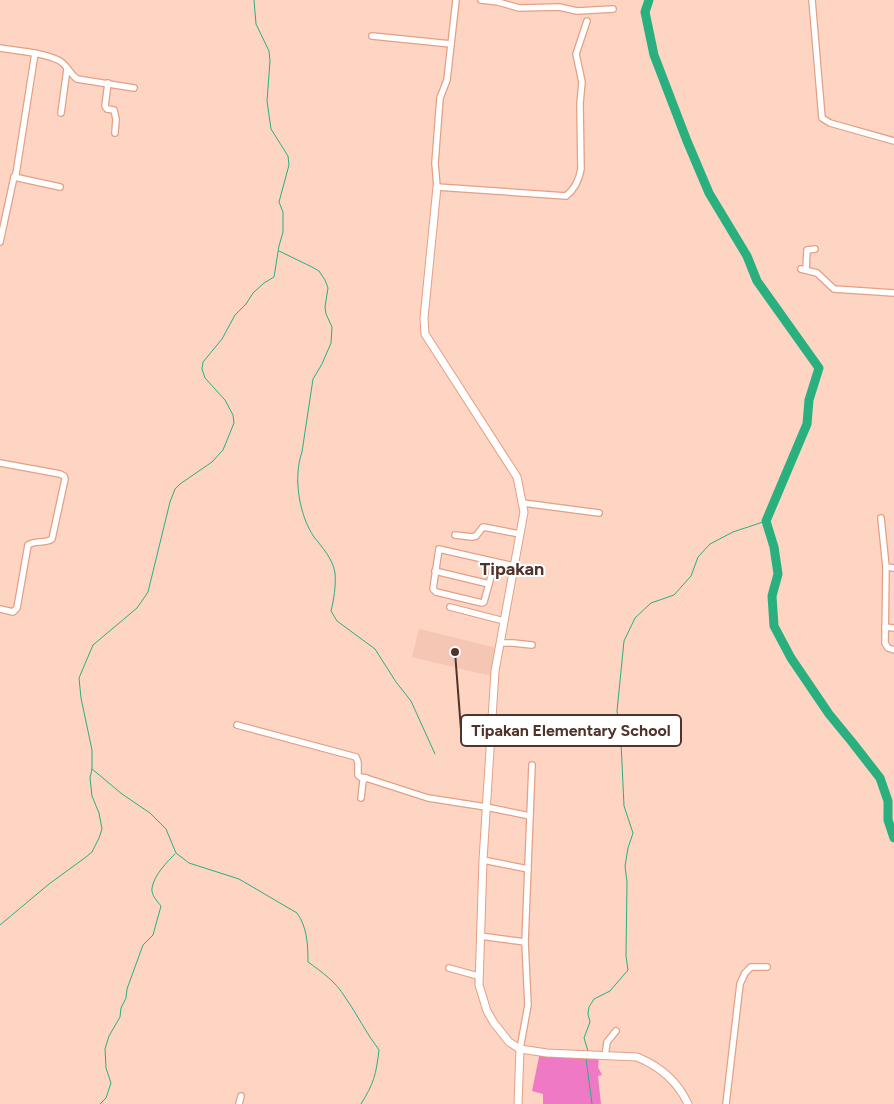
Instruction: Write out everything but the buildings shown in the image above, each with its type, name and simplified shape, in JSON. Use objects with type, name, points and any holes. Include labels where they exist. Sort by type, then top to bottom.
[{"type":"street","points":[[456,0],[447,80],[440,98],[436,163],[437,187],[424,318],[425,334],[517,476],[524,512],[495,671],[478,976],[482,996],[494,1023],[509,1042],[520,1049],[578,1055],[637,1057],[650,1062],[663,1072],[674,1083],[688,1104]]},
{"type":"street","points":[[481,0],[498,2],[519,8],[559,7],[577,11],[614,9]]},
{"type":"street","points":[[812,0],[822,118],[830,123],[894,141]]},
{"type":"street","points":[[437,187],[566,196],[571,192],[579,179],[581,169],[580,103],[582,82],[576,54],[588,21]]},
{"type":"street","points":[[372,36],[451,44]]},
{"type":"street","points":[[0,48],[59,60],[78,79],[134,88]]},
{"type":"street","points":[[0,242],[16,174],[35,54]]},
{"type":"street","points":[[61,113],[67,69]]},
{"type":"street","points":[[108,84],[105,106],[116,113],[115,133]]},
{"type":"street","points":[[14,177],[60,187]]},
{"type":"street","points":[[815,249],[807,250],[804,269],[817,273],[834,289],[894,293]]},
{"type":"street","points":[[0,463],[64,476],[52,539],[48,542],[31,543],[28,545],[17,608],[13,612],[0,610]]},
{"type":"street","points":[[523,503],[599,513]]},
{"type":"street","points":[[882,518],[886,567],[885,643],[888,648],[894,650]]},
{"type":"street","points":[[455,536],[476,536],[483,527],[520,534]]},
{"type":"street","points":[[495,562],[485,599],[482,603],[436,592],[432,586],[439,549],[514,566]]},
{"type":"street","points":[[886,567],[894,568]]},
{"type":"street","points":[[435,571],[489,584]]},
{"type":"street","points":[[450,607],[504,620]]},
{"type":"street","points":[[885,628],[894,628]]},
{"type":"street","points":[[500,644],[513,643],[532,646]]},
{"type":"street","points":[[236,725],[356,757],[358,775],[360,777],[428,798],[530,816]]},
{"type":"street","points":[[518,1104],[520,1049],[528,1005],[525,942],[532,765]]},
{"type":"street","points":[[361,798],[363,782],[366,778]]},
{"type":"street","points":[[483,860],[528,869]]},
{"type":"street","points":[[480,936],[525,942]]},
{"type":"street","points":[[726,1104],[740,984],[745,973],[751,967],[767,967]]},
{"type":"street","points":[[449,968],[478,976]]},
{"type":"street","points":[[605,1056],[607,1042],[616,1031]]},
{"type":"street","points":[[239,1104],[240,1096]]},
{"type":"shaded area","points":[[419,629],[497,648],[491,676],[412,657]]},
{"type":"shaded area","points":[[540,1052],[599,1056],[598,1067],[602,1075],[598,1076],[601,1104],[543,1104],[543,1094],[532,1091]]},
{"type":"waterway","points":[[0,925],[49,884],[92,852],[99,838],[102,829],[99,813],[92,796],[90,778],[92,750],[81,698],[79,678],[93,645],[137,608],[148,592],[170,502],[175,489],[212,462],[223,450],[234,423],[233,415],[225,400],[205,378],[202,369],[203,362],[222,339],[235,315],[246,304],[253,293],[274,277],[283,232],[283,212],[279,202],[289,165],[288,156],[271,129],[267,101],[269,51],[256,24],[254,0]]},
{"type":"waterway","points":[[649,0],[645,12],[654,55],[709,193],[747,256],[757,281],[819,368],[809,400],[807,424],[766,521],[774,547],[778,574],[772,596],[774,626],[791,658],[829,714],[880,778],[888,801],[888,820],[894,838]]},
{"type":"waterway","points":[[279,251],[319,271],[328,288],[325,307],[332,327],[331,343],[313,379],[299,462],[298,484],[301,507],[309,528],[334,568],[335,588],[331,611],[337,621],[375,649],[396,682],[411,701],[435,754]]},
{"type":"waterway","points":[[588,1051],[584,1038],[590,1022],[589,1007],[594,999],[610,991],[628,970],[626,956],[627,882],[625,866],[633,833],[624,806],[621,742],[617,711],[624,641],[635,618],[651,603],[674,595],[691,576],[698,557],[710,544],[733,532],[766,521]]},
{"type":"waterway","points":[[92,769],[122,794],[150,813],[166,829],[176,853],[189,863],[239,879],[297,913],[303,924],[306,936],[308,962],[333,982],[379,1050],[374,1078],[361,1104]]},
{"type":"waterway","points":[[100,1104],[106,1098],[111,1083],[106,1068],[105,1049],[109,1036],[120,1017],[127,989],[143,945],[153,935],[161,906],[152,893],[153,883],[161,869],[175,854]]},
{"type":"waterway","points":[[586,1058],[592,1104]]},
{"type":"place","name":"Tipakan Elementary School","points":[[455,652]]},
{"type":"district","name":"Tipakan","points":[[512,569]]}]
